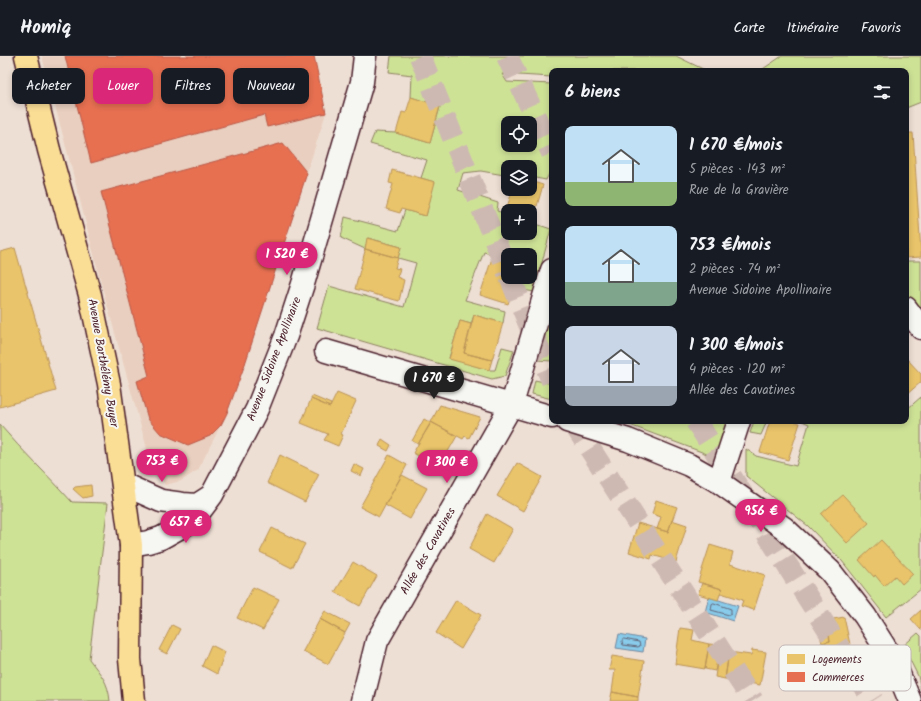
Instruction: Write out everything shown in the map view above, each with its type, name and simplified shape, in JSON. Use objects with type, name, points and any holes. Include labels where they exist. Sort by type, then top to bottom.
[{"type":"main road","name":"Avenue Barthélémy Buyer","points":[[26,56],[49,150],[90,294],[109,384],[131,545],[130,659],[134,701]]},
{"type":"street","name":"Avenue Sidoine Apollinaire","points":[[131,545],[161,538],[186,524],[200,511],[212,495],[257,409],[286,336],[303,284],[362,82],[365,56]]},
{"type":"street","name":"Allée des Cavatines","points":[[362,701],[377,641],[512,404],[549,280]]},
{"type":"street","points":[[909,312],[921,328]]},
{"type":"street","points":[[326,351],[549,415]]},
{"type":"street","points":[[577,424],[628,440],[689,465],[719,482],[784,528],[830,571],[865,616],[883,645]]},
{"type":"street","points":[[719,482],[738,424]]},
{"type":"street","points":[[123,484],[161,501],[183,504],[197,505],[212,495]]},
{"type":"street","points":[[906,691],[910,701]]},
{"type":"shaded area","points":[[42,56],[314,56],[326,113],[245,364],[227,413],[198,470],[181,481],[165,485],[151,463],[103,290],[55,104],[85,104],[85,68],[45,68]]},
{"type":"green space","points":[[391,56],[676,56],[701,68],[549,68],[549,77],[502,74],[507,82],[549,84],[549,174],[546,180],[537,178],[537,160],[501,160],[501,174],[481,171],[463,173],[458,190],[498,203],[497,211],[501,212],[501,240],[537,240],[537,224],[549,228],[549,236],[537,281],[537,248],[501,248],[501,258],[484,252],[465,300],[505,311],[503,323],[474,315],[471,324],[460,321],[449,358],[489,370],[495,370],[502,347],[514,350],[505,376],[492,379],[317,328],[329,286],[404,307],[416,263],[398,258],[401,247],[368,238],[365,249],[341,238],[345,217],[398,231],[405,210],[426,216],[434,182],[421,178],[427,160],[370,144],[375,132],[396,133],[430,143],[440,107],[411,97],[412,75],[389,72]]},
{"type":"green space","points":[[782,56],[921,56],[921,102],[909,107],[909,68],[764,68]]},
{"type":"green space","points":[[909,261],[921,261],[921,321],[909,303]]},
{"type":"green space","points":[[520,284],[536,284],[534,292],[519,289]]},
{"type":"green space","points":[[549,320],[549,361],[535,360]]},
{"type":"green space","points":[[535,380],[549,383],[549,398],[532,394]]},
{"type":"green space","points":[[921,397],[921,589],[886,617],[842,561],[808,526],[746,476],[746,449],[756,456],[796,466],[809,424],[909,424],[909,407]]},
{"type":"green space","points":[[627,424],[728,424],[719,451],[707,454]]},
{"type":"green space","points":[[753,424],[766,424],[761,435],[750,433]]},
{"type":"green space","points":[[0,425],[72,502],[108,503],[89,659],[106,683],[110,701],[0,701]]},
{"type":"green space","points":[[918,633],[921,636],[921,689],[918,676],[911,662],[911,645],[904,645]]},
{"type":"water","points":[[709,597],[738,606],[733,621],[705,612]]},
{"type":"water","points":[[619,634],[645,639],[643,652],[616,648]]},
{"type":"building: Logements","points":[[411,97],[440,106],[430,143],[396,133],[402,112],[406,113]]},
{"type":"building: Logements","points":[[909,133],[913,133],[921,257],[909,258]]},
{"type":"building: Logements","points":[[392,170],[435,182],[426,216],[401,209],[400,213],[386,209],[393,184],[389,183]]},
{"type":"building: Logements","points":[[537,183],[543,185],[537,206],[537,204],[508,204],[511,196],[537,196]]},
{"type":"building: Logements","points":[[367,238],[401,247],[398,258],[365,249]]},
{"type":"building: Logements","points":[[15,248],[56,391],[0,407],[0,252]]},
{"type":"building: Logements","points":[[365,249],[398,258],[395,268],[400,269],[397,277],[404,280],[399,301],[355,289]]},
{"type":"building: Logements","points":[[492,258],[501,261],[501,284],[515,284],[508,304],[480,295]]},
{"type":"building: Logements","points":[[474,315],[503,323],[492,360],[464,353]]},
{"type":"building: Logements","points":[[460,321],[471,324],[464,353],[492,360],[489,370],[449,359]]},
{"type":"building: Logements","points":[[909,361],[921,374],[921,382],[909,392]]},
{"type":"building: Logements","points":[[337,393],[356,401],[341,434],[343,435],[338,446],[324,440],[328,434],[301,423],[311,399],[330,407]]},
{"type":"building: Logements","points":[[312,396],[331,404],[330,407],[311,399]]},
{"type":"building: Logements","points":[[440,405],[480,417],[469,438],[465,436],[463,439],[431,422]]},
{"type":"building: Logements","points":[[424,419],[431,423],[418,444],[412,441]]},
{"type":"building: Logements","points":[[431,422],[457,436],[439,467],[413,453]]},
{"type":"building: Logements","points":[[769,424],[800,424],[788,460],[760,452]]},
{"type":"building: Logements","points":[[382,439],[391,445],[388,451],[379,446]]},
{"type":"building: Logements","points":[[280,455],[319,474],[305,502],[267,483]]},
{"type":"building: Logements","points":[[389,455],[407,465],[379,517],[360,507]]},
{"type":"building: Logements","points":[[517,463],[542,477],[523,511],[497,496]]},
{"type":"building: Logements","points":[[354,464],[364,469],[361,476],[351,471]]},
{"type":"building: Logements","points":[[402,475],[427,488],[410,519],[385,505]]},
{"type":"building: Logements","points":[[91,485],[92,496],[83,498],[73,489],[75,487]]},
{"type":"building: Logements","points":[[843,495],[869,523],[847,543],[821,514]]},
{"type":"building: Logements","points":[[656,500],[677,507],[668,532],[657,529],[661,517],[652,514]]},
{"type":"building: Logements","points":[[487,514],[513,529],[494,563],[469,549]]},
{"type":"building: Logements","points":[[672,520],[687,525],[676,562],[652,555],[651,559],[629,552],[638,523],[668,532]]},
{"type":"building: Logements","points":[[272,528],[305,544],[292,568],[260,552]]},
{"type":"building: Logements","points":[[881,540],[913,574],[902,584],[895,576],[884,586],[859,560]]},
{"type":"building: Logements","points":[[710,545],[733,552],[730,564],[765,575],[754,610],[741,606],[743,600],[721,593],[722,589],[698,582]]},
{"type":"building: Logements","points":[[353,562],[377,576],[360,606],[335,592]]},
{"type":"building: Logements","points":[[702,583],[722,589],[718,600],[698,594]]},
{"type":"building: Logements","points":[[253,587],[279,599],[263,630],[237,618]]},
{"type":"building: Logements","points":[[456,600],[481,615],[461,649],[436,633]]},
{"type":"building: Logements","points":[[921,610],[921,630],[911,619]]},
{"type":"building: Logements","points":[[325,611],[350,624],[345,633],[320,619]]},
{"type":"building: Logements","points":[[844,617],[850,645],[820,645],[830,641],[829,635],[826,635],[823,621]]},
{"type":"building: Logements","points":[[320,619],[345,633],[328,664],[303,651]]},
{"type":"building: Logements","points":[[823,621],[826,635],[829,635],[830,641],[822,643],[817,623]]},
{"type":"building: Logements","points":[[172,625],[180,629],[167,654],[159,650]]},
{"type":"building: Logements","points":[[680,628],[694,630],[692,640],[709,644],[705,669],[675,664]]},
{"type":"building: Logements","points":[[709,644],[720,645],[715,671],[705,669]]},
{"type":"building: Logements","points":[[211,645],[225,652],[217,674],[202,666]]},
{"type":"building: Logements","points":[[719,650],[729,652],[725,679],[715,677]]},
{"type":"building: Logements","points":[[752,650],[766,652],[760,685],[725,679],[729,652],[751,655]]},
{"type":"building: Logements","points":[[612,656],[644,661],[638,697],[612,692],[615,670],[609,670]]},
{"type":"building: Logements","points":[[612,692],[638,697],[638,701],[610,701]]},
{"type":"building: Commerces","points":[[65,56],[314,56],[326,113],[267,127],[264,115],[91,163],[77,104],[85,104],[85,68],[68,68]]},
{"type":"building: Commerces","points":[[283,143],[307,173],[245,364],[227,413],[221,425],[210,436],[188,445],[160,433],[148,419],[137,381],[149,376],[101,192]]},
{"type":"tunnel","points":[[420,56],[501,256]]},
{"type":"tunnel","points":[[507,56],[549,147]]},
{"type":"tunnel","points":[[513,284],[549,374]]},
{"type":"tunnel","points":[[574,424],[753,701]]},
{"type":"tunnel","points":[[698,424],[838,645]]},
{"type":"tunnel","points":[[867,691],[873,701]]}]
